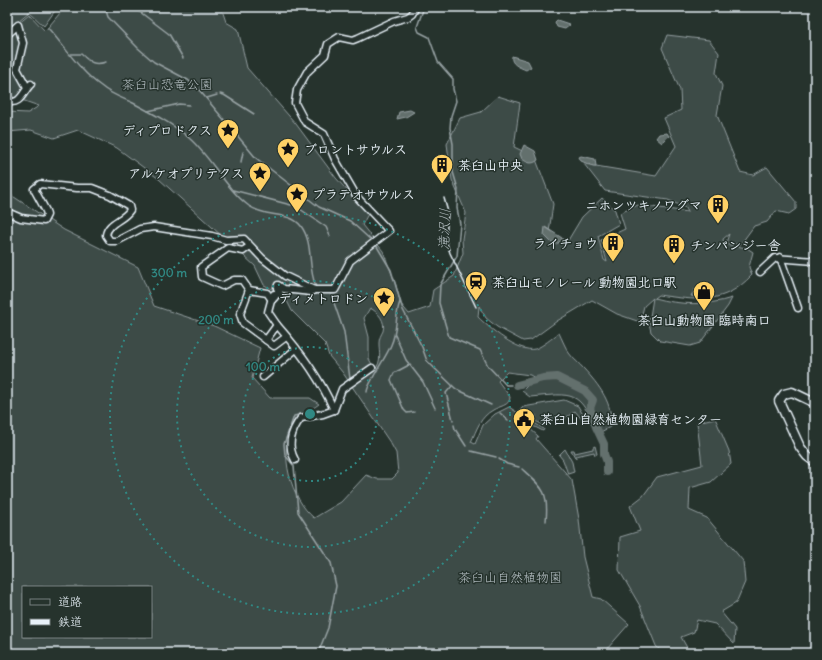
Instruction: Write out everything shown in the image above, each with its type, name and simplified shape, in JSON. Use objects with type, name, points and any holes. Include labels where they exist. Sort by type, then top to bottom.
[{"type":"main road","points":[[815,403],[792,392],[787,392],[781,396],[779,401],[800,447],[807,456],[815,462]]},
{"type":"street","points":[[334,410],[324,387],[268,312],[269,304],[275,297],[274,294],[280,294],[277,288],[278,286],[284,289],[311,292],[314,290],[335,290],[350,261],[389,231],[357,197],[335,159],[324,134],[305,122],[295,103],[297,90],[307,72],[325,55],[328,44],[335,38],[339,37],[353,40],[394,21],[408,17],[412,14],[416,7]]},
{"type":"street","points":[[7,35],[18,25],[23,43],[18,69],[29,86],[17,101],[7,101]]},
{"type":"street","points":[[7,212],[21,218],[44,221],[46,218],[46,211],[34,189],[40,184],[92,188],[110,195],[129,206],[130,210],[127,215],[110,225],[106,230],[106,235],[110,241],[117,241],[140,229],[154,226],[212,236],[226,240],[244,240],[279,273],[314,290]]},
{"type":"street","points":[[250,246],[243,251],[228,248],[201,267],[202,277],[222,286],[234,280],[242,280],[249,290],[267,293],[272,300]]},
{"type":"street","points":[[780,257],[798,308]]},
{"type":"street","points":[[760,272],[775,258],[780,257],[815,260]]},
{"type":"street","points":[[249,290],[241,308],[241,319],[274,346],[286,337]]},
{"type":"street","points":[[266,340],[277,325]]},
{"type":"street","points":[[263,377],[296,348]]},
{"type":"street","points":[[295,460],[290,445],[298,422],[301,418],[323,414],[334,410],[342,389],[372,368]]},
{"type":"green space","points":[[7,7],[61,7],[54,12],[44,26],[29,12],[7,30]]},
{"type":"green space","points":[[65,7],[221,7],[226,22],[238,29],[247,68],[296,124],[336,178],[368,214],[362,225],[383,251],[396,285],[400,303],[409,314],[430,307],[433,290],[454,276],[463,253],[462,239],[466,213],[452,180],[447,144],[460,118],[481,112],[498,96],[520,103],[514,147],[535,157],[553,204],[549,232],[567,242],[582,217],[602,198],[615,210],[619,224],[598,236],[604,260],[607,262],[601,240],[625,229],[620,213],[638,205],[688,212],[686,208],[668,200],[605,191],[584,164],[656,176],[676,146],[664,118],[681,110],[680,90],[662,48],[667,35],[709,40],[719,53],[716,73],[722,86],[717,115],[740,172],[753,175],[767,167],[796,202],[796,209],[789,214],[776,211],[767,222],[754,226],[740,245],[726,243],[729,234],[723,239],[724,244],[747,248],[753,252],[749,267],[752,275],[730,292],[720,296],[697,299],[658,295],[654,298],[693,304],[722,301],[732,298],[728,306],[700,343],[690,346],[660,341],[651,332],[649,323],[653,298],[644,306],[640,322],[617,314],[592,300],[557,321],[531,340],[523,341],[497,327],[486,318],[479,306],[478,317],[505,339],[521,347],[535,349],[559,333],[569,353],[595,381],[608,403],[611,419],[610,427],[597,434],[586,409],[580,402],[566,395],[530,397],[522,391],[535,378],[530,375],[507,372],[498,381],[510,397],[510,400],[506,404],[493,410],[485,416],[479,424],[471,442],[475,444],[483,425],[495,414],[509,407],[518,413],[523,407],[564,400],[578,406],[586,420],[584,422],[575,411],[560,422],[551,418],[546,426],[535,421],[536,415],[533,416],[531,421],[544,429],[543,431],[529,424],[528,427],[538,436],[536,439],[572,480],[579,519],[583,557],[593,597],[601,599],[629,624],[607,649],[607,653],[7,653],[7,189],[8,193],[64,230],[138,267],[154,306],[214,326],[260,348],[252,378],[270,398],[310,398],[319,404],[295,423],[289,437],[287,449],[289,475],[293,488],[306,510],[314,518],[341,502],[366,475],[377,479],[392,479],[398,473],[396,453],[391,444],[343,373],[329,356],[325,344],[292,311],[284,295],[264,285],[255,266],[159,179],[117,148],[78,130],[54,138],[31,130],[7,132],[7,112],[28,113],[39,106],[10,96],[7,93],[7,32],[29,14],[45,31]],"holes":[[[370,308],[376,312],[382,320],[384,327],[379,341],[380,357],[375,370],[369,359],[369,337],[364,318]]]},
{"type":"green space","points":[[715,418],[729,451],[731,464],[711,482],[690,488],[689,510],[707,518],[743,561],[745,582],[736,603],[721,612],[735,629],[734,644],[715,624],[697,620],[694,632],[681,637],[690,653],[662,653],[656,646],[640,606],[619,570],[620,537],[640,531],[630,506],[643,496],[657,477],[702,465],[697,422]]},
{"type":"green space","points":[[595,446],[597,454],[595,455],[594,452],[576,456],[576,459],[571,450],[574,450],[575,453],[593,449]]},
{"type":"green space","points":[[565,449],[572,462],[574,472],[568,474],[563,460],[559,455]]},
{"type":"shaded area","points":[[557,20],[570,25],[565,29],[557,27],[555,22]]},
{"type":"shaded area","points":[[512,56],[528,61],[531,67],[526,70],[518,66],[512,61]]},
{"type":"shaded area","points":[[410,110],[414,112],[406,117],[397,119],[399,112]]},
{"type":"shaded area","points":[[667,133],[669,136],[662,143],[656,138],[659,134]]},
{"type":"shaded area","points":[[524,145],[535,151],[538,160],[534,163],[526,162],[522,159],[520,154]]},
{"type":"shaded area","points":[[581,156],[595,159],[596,166],[581,161],[579,157]]},
{"type":"shaded area","points":[[545,227],[562,238],[562,241],[554,245],[544,235]]},
{"type":"shaded area","points":[[695,289],[702,290],[702,297],[691,296]]},
{"type":"waterway","points":[[105,7],[108,17],[138,48],[154,62],[188,80],[200,91],[256,158],[319,207],[350,221],[373,242]]},
{"type":"waterway","points":[[127,7],[140,12],[169,34],[183,58]]},
{"type":"waterway","name":"滝沢川","points":[[424,7],[417,27],[419,32],[429,37],[438,62],[453,79],[453,89],[456,101],[451,116],[450,128],[453,144],[453,172],[458,189],[457,208],[460,224],[457,256],[440,285],[439,303],[449,337],[480,350],[488,366],[506,385],[511,385]]},
{"type":"waterway","points":[[48,28],[79,66],[93,80],[116,96],[133,103],[162,119],[189,138],[205,155],[240,199],[256,210],[284,216],[296,221],[301,226],[308,240],[313,279],[316,287]]},
{"type":"waterway","points":[[71,54],[81,54],[89,61],[98,64],[106,62]]},
{"type":"waterway","points":[[220,94],[254,114]]},
{"type":"waterway","points":[[207,98],[217,95]]},
{"type":"waterway","points":[[148,111],[179,104],[189,105]]},
{"type":"waterway","points":[[241,162],[243,152]]},
{"type":"waterway","points":[[233,190],[291,205]]},
{"type":"waterway","points":[[300,209],[326,227],[330,236]]},
{"type":"waterway","points":[[376,245],[391,270],[403,310],[422,347],[427,361],[456,389],[491,405]]},
{"type":"waterway","points":[[331,294],[344,332],[350,379]]},
{"type":"waterway","points":[[367,392],[370,383],[389,350],[396,328],[397,311],[400,302]]},
{"type":"waterway","points":[[395,335],[406,360],[423,382],[435,408]]},
{"type":"waterway","points":[[409,365],[394,373],[391,380],[404,410],[407,413],[414,412]]},
{"type":"waterway","name":"滝沢川","points":[[517,385],[543,378],[557,377],[585,391],[593,400],[590,408],[596,427],[604,444],[607,472]]},
{"type":"waterway","points":[[452,386],[446,393],[453,420]]},
{"type":"waterway","points":[[318,653],[328,628],[336,586],[331,563],[298,512],[294,466],[285,455],[284,444],[294,416],[324,409]]},
{"type":"waterway","points":[[500,413],[508,420]]},
{"type":"waterway","points":[[454,425],[466,446]]},
{"type":"waterway","points":[[471,451],[496,457]]},
{"type":"waterway","points":[[499,459],[507,464],[519,467]]},
{"type":"waterway","points":[[522,469],[540,486],[543,491],[547,511],[546,521]]},
{"type":"railway","points":[[444,198],[448,212],[446,240],[450,253],[476,307]]},
{"type":"place","name":"ディプロドクス","points":[[228,150]]},
{"type":"place","name":"ブロントサウルス","points":[[288,168]]},
{"type":"place","name":"茶臼山中央","points":[[442,184]]},
{"type":"place","name":"アルケオプリテクス","points":[[260,192]]},
{"type":"place","name":"プラテオサウルス","points":[[297,214]]},
{"type":"place","name":"ニホンツキノワグマ","points":[[718,224]]},
{"type":"place","name":"ライチョウ","points":[[613,262]]},
{"type":"place","name":"チンパンジー舎","points":[[674,264]]},
{"type":"place","name":"茶臼山モノレール 動物園北口駅","points":[[476,302]]},
{"type":"place","name":"茶臼山動物園 臨時南口","points":[[704,312]]},
{"type":"place","name":"ディメトロドン","points":[[384,318]]},
{"type":"place","name":"茶臼山自然植物園緑育センター","points":[[524,438]]},
{"type":"park label","name":"茶臼山恐竜公園","points":[[167,84]]},
{"type":"park label","name":"茶臼山自然植物園","points":[[510,577]]}]
